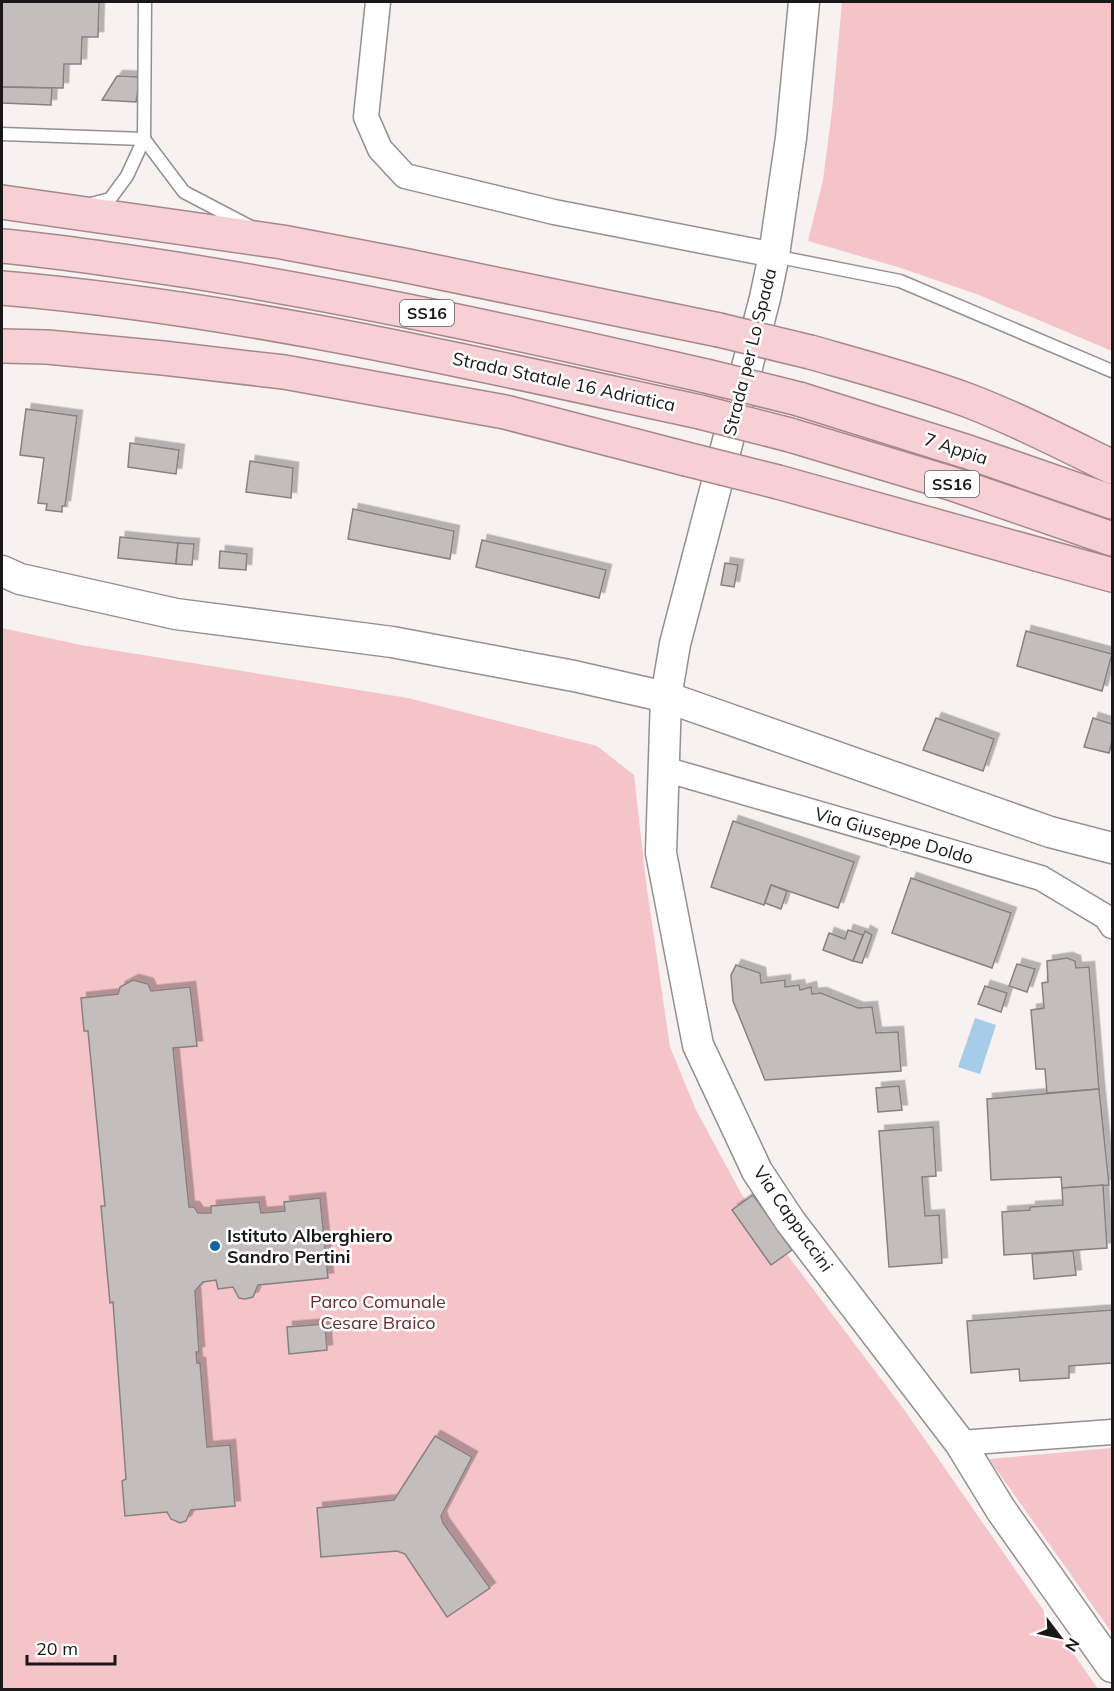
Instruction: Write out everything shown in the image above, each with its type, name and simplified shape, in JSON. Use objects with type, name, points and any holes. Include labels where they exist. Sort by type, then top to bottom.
[{"type":"highway","points":[[2,202],[282,242],[719,330],[884,372],[968,400],[1113,467]]},
{"type":"highway","name":"Strada Statale 16 Adriatica","points":[[2,246],[146,264],[296,288],[423,312],[799,399]]},
{"type":"highway","name":"Strada Statale 16 Adriatica","points":[[2,288],[146,304],[424,352],[700,412],[790,435],[953,484],[1113,539]]},
{"type":"highway","points":[[2,346],[47,347],[284,372],[505,412],[778,482],[1113,575]]},
{"type":"highway","name":"7 Appia","points":[[799,399],[968,452],[1113,502]]},
{"type":"street","points":[[378,2],[366,117],[380,149],[405,176],[554,212],[774,255]]},
{"type":"street","name":"Strada per Lo Spada","points":[[666,697],[675,644],[765,298],[774,255],[791,138],[804,2]]},
{"type":"street","points":[[2,571],[20,579],[176,614],[392,642],[574,676],[666,697],[1050,832],[1113,848]]},
{"type":"street","name":"Via Cappuccini","points":[[666,697],[661,854],[698,1045],[757,1171],[790,1221],[960,1443],[1001,1510],[1113,1667]]},
{"type":"street","name":"Via Giuseppe Doldo","points":[[664,770],[1041,878],[1106,917],[1113,926]]},
{"type":"street","points":[[960,1443],[1113,1432]]},
{"type":"lane","points":[[64,212],[110,199],[127,176],[144,139],[145,2]]},
{"type":"lane","points":[[2,134],[144,139]]},
{"type":"lane","points":[[144,139],[184,192],[282,242]]},
{"type":"lane","points":[[774,255],[900,281],[1113,371]]},
{"type":"green space","points":[[842,2],[1112,2],[1112,351],[979,295],[901,268],[808,241],[823,180]]},
{"type":"green space","name":"Parco Comunale Cesare Braico","points":[[2,628],[81,645],[408,698],[597,746],[634,775],[646,882],[670,1047],[696,1110],[742,1195],[903,1408],[1098,1689],[2,1689]]},
{"type":"green space","points":[[1112,1448],[1112,1633],[989,1459]]},
{"type":"water","points":[[975,1018],[996,1025],[980,1074],[958,1067]]},
{"type":"building","points":[[2,2],[99,2],[98,37],[82,37],[81,64],[64,64],[63,88],[2,87]]},
{"type":"building","points":[[117,76],[140,77],[136,102],[102,100]]},
{"type":"building","points":[[2,87],[52,88],[51,105],[2,103]]},
{"type":"building","points":[[26,409],[77,416],[65,506],[62,506],[62,512],[46,510],[47,504],[38,503],[44,458],[20,455]]},
{"type":"building","points":[[130,443],[179,450],[176,474],[128,467]]},
{"type":"building","points":[[250,461],[293,468],[291,498],[246,492]]},
{"type":"building","points":[[353,509],[454,531],[450,559],[348,539]]},
{"type":"building","points":[[120,537],[178,543],[176,564],[118,558]]},
{"type":"building","points":[[482,540],[606,570],[599,598],[476,567]]},
{"type":"building","points":[[178,543],[194,544],[192,565],[176,564]]},
{"type":"building","points":[[220,551],[247,554],[246,570],[219,568]]},
{"type":"building","points":[[725,563],[738,565],[734,587],[721,585]]},
{"type":"building","points":[[1026,631],[1112,654],[1102,691],[1017,666]]},
{"type":"building","points":[[936,718],[994,739],[983,771],[923,750]]},
{"type":"building","points":[[1093,718],[1112,724],[1109,753],[1084,747]]},
{"type":"building","points":[[733,821],[854,862],[838,908],[771,885],[764,905],[711,887]]},
{"type":"building","points":[[911,878],[1011,913],[992,968],[892,933]]},
{"type":"building","points":[[771,885],[787,891],[781,909],[765,903]]},
{"type":"building","points":[[848,930],[863,935],[853,961],[823,950],[829,933],[845,939]]},
{"type":"building","points":[[865,931],[872,935],[862,963],[853,961]]},
{"type":"building","points":[[1067,958],[1075,961],[1076,968],[1089,967],[1099,1089],[1047,1093],[1045,1069],[1036,1069],[1031,1010],[1044,1008],[1042,983],[1048,982],[1047,961]]},
{"type":"building","points":[[1017,964],[1035,969],[1027,992],[1009,986]]},
{"type":"building","points":[[736,965],[760,973],[761,983],[785,980],[785,987],[799,985],[800,990],[811,987],[812,994],[821,993],[858,1008],[872,1007],[876,1033],[898,1032],[901,1071],[765,1080],[733,1001],[731,975]]},
{"type":"building","name":"Istituto Alberghiero Sandro Pertini","points":[[133,980],[148,984],[151,991],[190,987],[197,1046],[173,1048],[189,1207],[194,1207],[198,1213],[211,1213],[211,1206],[259,1202],[261,1213],[285,1211],[284,1202],[320,1198],[328,1278],[258,1285],[253,1297],[245,1299],[239,1298],[233,1287],[218,1289],[216,1280],[203,1282],[195,1291],[199,1352],[196,1352],[197,1363],[200,1363],[207,1447],[230,1445],[235,1506],[191,1510],[186,1521],[180,1523],[171,1519],[167,1512],[125,1516],[122,1481],[126,1479],[113,1302],[110,1303],[101,1206],[105,1206],[88,1031],[84,1031],[81,998],[118,994],[120,987]]},
{"type":"building","points":[[985,986],[1007,993],[1001,1012],[978,1004]]},
{"type":"building","points":[[899,1086],[902,1110],[878,1112],[876,1088]]},
{"type":"building","points":[[1099,1089],[1109,1185],[1062,1188],[1061,1177],[991,1180],[987,1099]]},
{"type":"building","points":[[933,1127],[936,1176],[922,1177],[925,1216],[939,1215],[942,1263],[889,1267],[879,1131]]},
{"type":"building","points":[[1103,1185],[1107,1248],[1004,1255],[1002,1212],[1063,1205],[1062,1188]]},
{"type":"building","points":[[753,1195],[792,1250],[771,1265],[732,1210]]},
{"type":"building","points":[[1073,1251],[1076,1275],[1034,1279],[1032,1254]]},
{"type":"building","points":[[1112,1310],[1112,1363],[1069,1366],[1069,1378],[1020,1381],[1019,1369],[971,1373],[967,1321]]},
{"type":"building","points":[[325,1324],[327,1350],[289,1354],[287,1327]]},
{"type":"building","points":[[435,1436],[472,1457],[441,1516],[443,1523],[490,1588],[447,1617],[405,1554],[397,1551],[321,1557],[317,1508],[394,1500]]},
{"type":"place","name":"Istituto Alberghiero Sandro Pertini","points":[[215,1246]]}]
